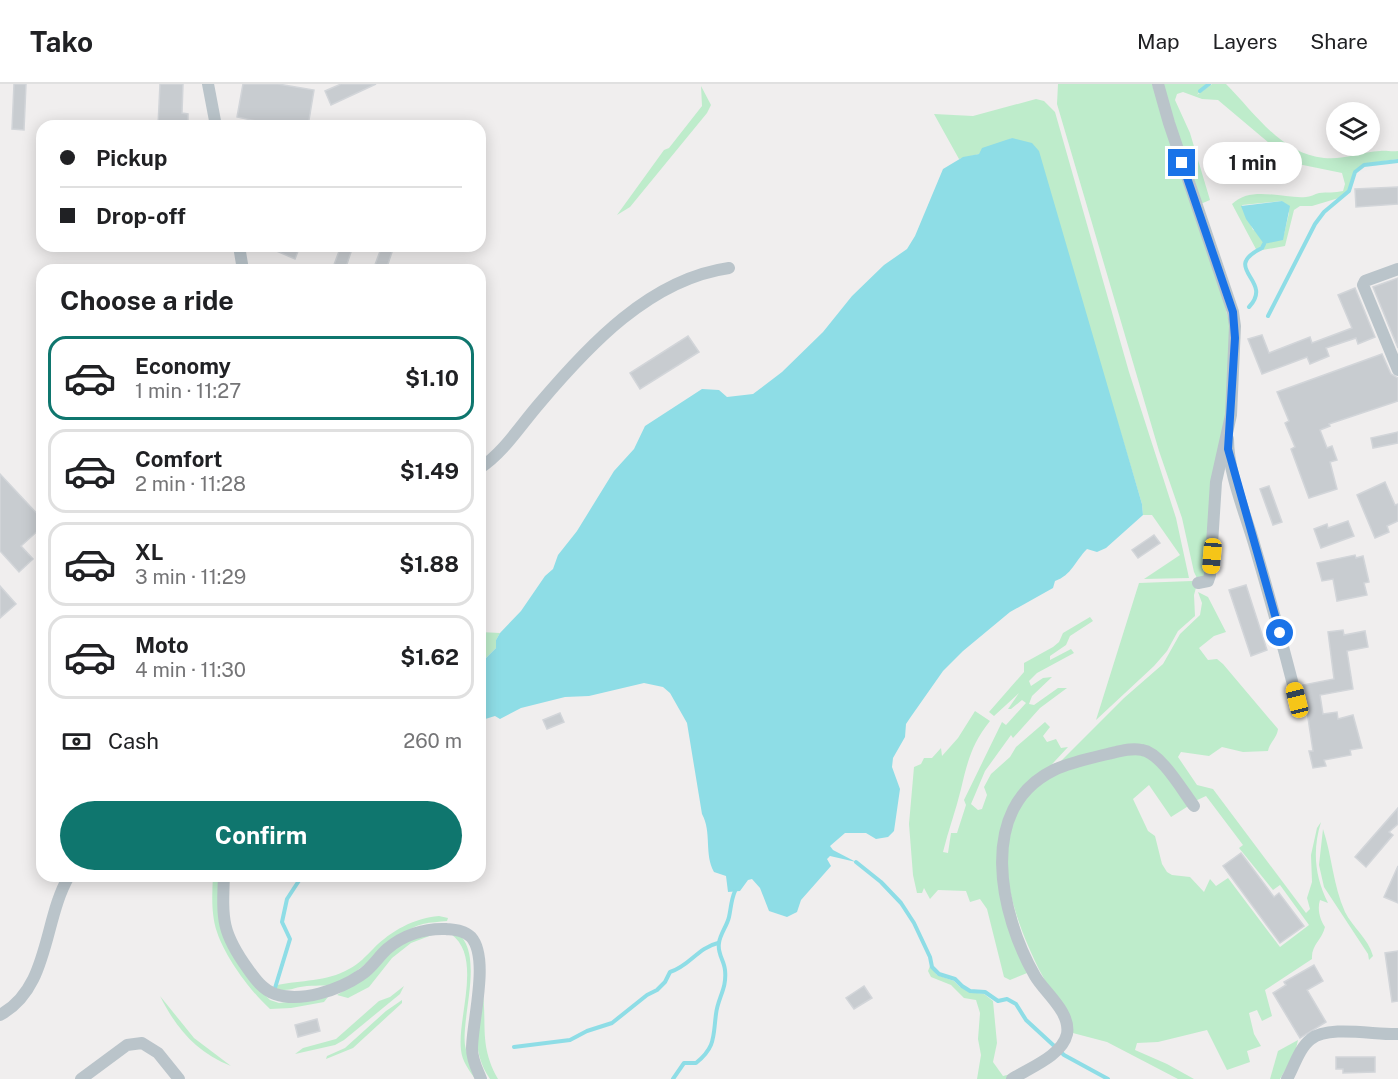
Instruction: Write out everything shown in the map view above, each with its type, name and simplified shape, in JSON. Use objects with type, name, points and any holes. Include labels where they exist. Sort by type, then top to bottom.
[{"type":"street","points":[[208,84],[215,120]]},
{"type":"street","points":[[1158,84],[1233,312],[1235,338],[1228,449],[1297,700]]},
{"type":"street","points":[[486,463],[504,447],[545,397],[608,332],[665,290],[704,273],[729,268]]},
{"type":"street","points":[[1398,268],[1371,277],[1365,280],[1363,285],[1398,370]]},
{"type":"street","points":[[1198,583],[1208,581],[1210,575],[1216,482],[1228,435]]},
{"type":"street","points":[[1012,1079],[1058,1050],[1064,1043],[1067,1026],[1064,1014],[1036,976],[1009,913],[1002,871],[1004,833],[1017,800],[1053,770],[1108,754],[1141,749],[1156,756],[1194,806]]},
{"type":"street","points":[[0,1015],[17,1002],[33,982],[54,909],[66,882]]},
{"type":"street","points":[[224,882],[222,912],[230,942],[262,986],[274,994],[305,995],[326,991],[352,981],[364,974],[388,948],[421,931],[458,930],[470,936],[476,945],[479,968],[472,1051],[481,1079]]},
{"type":"street","points":[[1287,1079],[1307,1044],[1311,1039],[1323,1033],[1398,1034]]},
{"type":"street","points":[[81,1079],[127,1045],[142,1042],[158,1053],[179,1079]]},
{"type":"green space","points":[[1058,84],[1152,84],[1223,298],[1229,322],[1230,387],[1205,576],[1197,578],[1194,572],[1182,518],[1159,451],[1057,104]]},
{"type":"green space","points":[[1161,84],[1206,84],[1197,95],[1212,84],[1226,84],[1269,130],[1294,149],[1309,155],[1324,158],[1380,156],[1380,151],[1398,151],[1398,159],[1363,164],[1354,171],[1348,190],[1342,197],[1312,206],[1300,206],[1294,210],[1285,246],[1257,251],[1232,204],[1248,195],[1309,197],[1319,193],[1343,191],[1345,184],[1342,173],[1298,164],[1287,158],[1218,100],[1202,99],[1183,92],[1177,94],[1175,100],[1190,133],[1210,200],[1198,205]],"holes":[[[1282,201],[1289,213],[1284,234],[1253,230],[1242,205]]]},
{"type":"green space","points":[[701,86],[711,105],[707,113],[630,207],[617,215],[664,150],[669,148],[702,106]]},
{"type":"green space","points":[[1036,99],[1044,101],[1055,112],[1129,372],[1176,518],[1189,578],[1144,579],[1180,555],[1152,515],[1143,515],[1142,504],[1119,427],[1012,138],[979,154],[959,159],[934,114],[973,116]]},
{"type":"green space","points":[[1192,581],[1197,584],[1194,595],[1195,616],[1178,631],[1167,651],[1154,666],[1096,720],[1139,583]]},
{"type":"green space","points":[[1198,592],[1208,597],[1226,632],[1214,636],[1199,648],[1208,660],[1217,659],[1223,664],[1278,729],[1268,751],[1243,752],[1222,747],[1209,756],[1181,752],[1178,757],[1197,785],[1213,789],[1306,913],[1310,909],[1307,898],[1312,882],[1311,855],[1317,828],[1321,822],[1316,843],[1316,864],[1328,903],[1320,900],[1320,914],[1325,927],[1313,950],[1312,959],[1265,990],[1272,1016],[1262,1021],[1257,1010],[1249,1013],[1254,1034],[1261,1046],[1247,1051],[1250,1062],[1227,1070],[1207,1030],[1158,1042],[1137,1043],[1135,1050],[1194,1079],[1178,1079],[1107,1042],[1069,1032],[1063,1010],[1042,975],[1023,933],[1009,884],[1006,860],[1008,836],[1015,814],[1028,795],[1037,787],[1046,780],[1077,766],[1126,752],[1142,753],[1159,763],[1190,805],[1171,817],[1149,785],[1133,799],[1148,831],[1155,836],[1162,864],[1167,872],[1172,875],[1190,877],[1204,892],[1210,879],[1216,886],[1228,878],[1280,947],[1309,925],[1280,885],[1273,890],[1239,848],[1243,845],[1206,796],[1193,802],[1160,755],[1144,746],[1137,745],[1057,765],[1124,698],[1163,664],[1180,634],[1200,615],[1202,603]]},
{"type":"green space","points":[[1090,617],[1093,621],[1070,636],[1066,645],[1050,656],[1050,660],[1071,649],[1074,653],[1037,673],[1029,681],[1031,686],[1043,678],[1052,677],[1032,696],[1029,704],[1034,705],[1058,688],[1067,688],[1040,708],[1013,738],[1011,735],[985,771],[971,804],[978,810],[982,809],[987,795],[984,787],[991,774],[1010,757],[1016,747],[1045,722],[1050,727],[1043,736],[1047,742],[1056,739],[1061,748],[1068,747],[1041,776],[1020,794],[1000,859],[1032,971],[1010,980],[1004,977],[987,909],[980,899],[970,902],[966,891],[938,890],[930,899],[924,888],[922,893],[917,893],[913,875],[909,824],[914,767],[921,764],[924,758],[932,758],[941,748],[942,756],[958,738],[975,711],[990,721],[974,745],[968,762],[943,852],[948,853],[951,833],[957,833],[966,805],[964,800],[1002,722],[1006,725],[1026,703],[1022,700],[1008,709],[1019,693],[994,716],[989,712],[1024,672],[1024,663],[1053,647],[1059,642],[1063,633]]},
{"type":"green space","points":[[486,632],[500,633],[496,640],[496,648],[486,658]]},
{"type":"green space","points":[[1323,829],[1341,902],[1348,918],[1371,950],[1373,956],[1369,960],[1368,954],[1324,887],[1319,865]]},
{"type":"green space","points":[[213,882],[219,882],[220,920],[256,986],[270,1000],[279,1003],[328,997],[324,1002],[270,1009],[239,973],[221,942],[215,925]]},
{"type":"green space","points":[[439,916],[448,918],[447,921],[426,923],[402,934],[350,976],[335,984],[289,990],[276,989],[277,985],[340,973],[356,965],[395,931],[421,919]]},
{"type":"green space","points":[[453,930],[463,939],[469,951],[471,966],[465,1045],[469,1059],[481,1079],[475,1079],[462,1054],[466,957],[460,944],[451,934],[432,935],[411,943],[392,958],[369,987],[348,998],[337,995],[366,977],[393,948],[422,933]]},
{"type":"green space","points":[[930,966],[937,975],[954,981],[970,992],[984,994],[993,1001],[997,1043],[993,1062],[1003,1076],[1019,1072],[1007,1079],[977,1079],[981,1055],[978,1039],[980,1013],[976,1000],[964,998],[951,985],[931,977],[928,971]]},
{"type":"green space","points":[[404,986],[400,994],[344,1040],[335,1045],[295,1054],[303,1048],[336,1039],[379,1001],[390,997]]},
{"type":"green space","points":[[482,986],[486,1044],[498,1079],[490,1079],[479,1057],[477,1034]]},
{"type":"green space","points":[[160,996],[194,1038],[231,1066],[207,1054],[188,1038]]},
{"type":"green space","points":[[402,1000],[402,1003],[353,1048],[326,1059],[327,1056],[345,1048],[386,1011]]},
{"type":"green space","points":[[1298,1040],[1295,1053],[1280,1079],[1270,1079],[1278,1051]]},
{"type":"water","points":[[1012,138],[1032,143],[1039,151],[1142,504],[1143,515],[1106,548],[1097,552],[1087,549],[1069,571],[1055,581],[1053,588],[1010,612],[943,671],[906,724],[905,737],[893,758],[892,767],[900,789],[894,831],[888,837],[876,839],[866,833],[845,833],[830,846],[833,850],[856,862],[830,856],[827,859],[831,866],[801,900],[797,912],[787,917],[769,911],[760,888],[752,879],[748,880],[740,891],[728,892],[726,876],[714,872],[709,858],[707,828],[702,814],[687,723],[670,693],[663,687],[644,683],[589,696],[565,697],[521,708],[500,719],[495,716],[486,719],[486,658],[496,648],[496,640],[500,633],[521,611],[545,576],[553,569],[558,555],[577,531],[614,471],[634,449],[645,426],[702,389],[719,390],[727,397],[753,394],[782,372],[823,332],[852,296],[884,265],[907,249],[915,236],[943,169],[963,157],[979,154],[982,148]]},
{"type":"water","points":[[1282,201],[1290,206],[1283,240],[1264,244],[1246,219],[1241,206]]},
{"type":"building","points":[[14,84],[26,84],[24,130],[12,129]]},
{"type":"building","points":[[160,84],[183,84],[182,113],[188,114],[188,120],[158,120]]},
{"type":"building","points":[[243,84],[278,84],[314,90],[309,120],[251,120],[237,117]]},
{"type":"building","points":[[341,84],[376,84],[331,105],[325,91]]},
{"type":"building","points":[[1398,187],[1398,204],[1356,207],[1355,189]]},
{"type":"building","points":[[279,252],[298,252],[295,259]]},
{"type":"building","points":[[339,252],[351,252],[347,264],[334,264]]},
{"type":"building","points":[[380,252],[392,252],[388,264],[375,264]]},
{"type":"building","points":[[1398,278],[1398,348],[1373,287]]},
{"type":"building","points":[[1355,288],[1375,337],[1358,344],[1356,338],[1326,348],[1329,356],[1310,364],[1307,357],[1262,374],[1248,339],[1262,335],[1269,353],[1310,337],[1312,343],[1352,328],[1338,295]]},
{"type":"building","points":[[688,336],[699,352],[640,389],[630,373]]},
{"type":"building","points":[[1382,354],[1391,374],[1398,378],[1398,401],[1329,424],[1330,426],[1320,430],[1327,448],[1332,446],[1337,460],[1330,462],[1337,489],[1309,498],[1291,449],[1295,447],[1285,423],[1289,421],[1277,392]]},
{"type":"building","points":[[1398,432],[1398,443],[1373,448],[1371,438]]},
{"type":"building","points":[[0,474],[36,513],[36,532],[21,546],[33,559],[19,572],[0,551]]},
{"type":"building","points":[[1385,482],[1395,505],[1398,504],[1398,521],[1387,526],[1389,532],[1375,538],[1357,495]]},
{"type":"building","points":[[1269,486],[1282,522],[1273,525],[1260,489]]},
{"type":"building","points":[[1348,521],[1354,536],[1321,548],[1314,529],[1327,524],[1328,528]]},
{"type":"building","points":[[1154,535],[1160,543],[1138,558],[1132,550]]},
{"type":"building","points":[[1355,555],[1356,558],[1363,556],[1369,582],[1364,583],[1367,595],[1337,601],[1333,579],[1322,581],[1317,563]]},
{"type":"building","points":[[1246,585],[1267,650],[1251,656],[1229,590]]},
{"type":"building","points":[[0,586],[16,604],[0,618]]},
{"type":"building","points":[[1343,630],[1344,635],[1365,631],[1368,647],[1347,651],[1353,689],[1320,695],[1323,714],[1337,712],[1338,719],[1353,715],[1362,748],[1350,750],[1351,755],[1324,760],[1326,766],[1313,768],[1309,751],[1313,751],[1303,685],[1334,679],[1328,632]]},
{"type":"building","points":[[560,713],[564,722],[547,729],[543,720]]},
{"type":"building","points":[[1398,808],[1398,824],[1389,832],[1393,835],[1366,867],[1355,857]]},
{"type":"building","points":[[1241,853],[1274,897],[1279,893],[1304,926],[1280,943],[1223,866]]},
{"type":"building","points":[[1398,866],[1398,903],[1384,897]]},
{"type":"building","points":[[1398,951],[1398,1001],[1392,1002],[1385,953]]},
{"type":"building","points":[[1314,965],[1323,981],[1307,990],[1326,1022],[1300,1038],[1273,993],[1286,985],[1284,982]]},
{"type":"building","points":[[864,986],[872,998],[854,1009],[846,998]]},
{"type":"building","points":[[317,1019],[320,1031],[298,1037],[295,1025]]},
{"type":"building","points":[[1336,1057],[1375,1057],[1375,1072],[1343,1073],[1343,1069],[1336,1069]]},
{"type":"waterway","points":[[1200,91],[1209,84]]},
{"type":"waterway","points":[[1268,316],[1315,224],[1324,212],[1349,191],[1355,172],[1364,165],[1398,161]]},
{"type":"waterway","points":[[1249,307],[1255,298],[1256,289],[1245,262],[1264,244]]},
{"type":"waterway","points":[[856,862],[881,882],[901,903],[914,923],[930,957],[932,967],[939,974],[955,979],[970,991],[985,992],[998,1001],[1007,999],[1016,1004],[1026,1020],[1064,1055],[1108,1079]]},
{"type":"waterway","points":[[275,988],[290,939],[282,922],[287,899],[298,882]]},
{"type":"waterway","points":[[673,1079],[684,1063],[696,1063],[707,1052],[712,1041],[725,977],[719,943],[728,920],[735,891]]},
{"type":"waterway","points":[[514,1047],[570,1040],[587,1031],[612,1023],[647,995],[657,990],[665,982],[670,972],[683,966],[704,949],[718,943]]},
{"type":"route","points":[[1182,163],[1233,312],[1235,338],[1228,449],[1280,633]]}]
